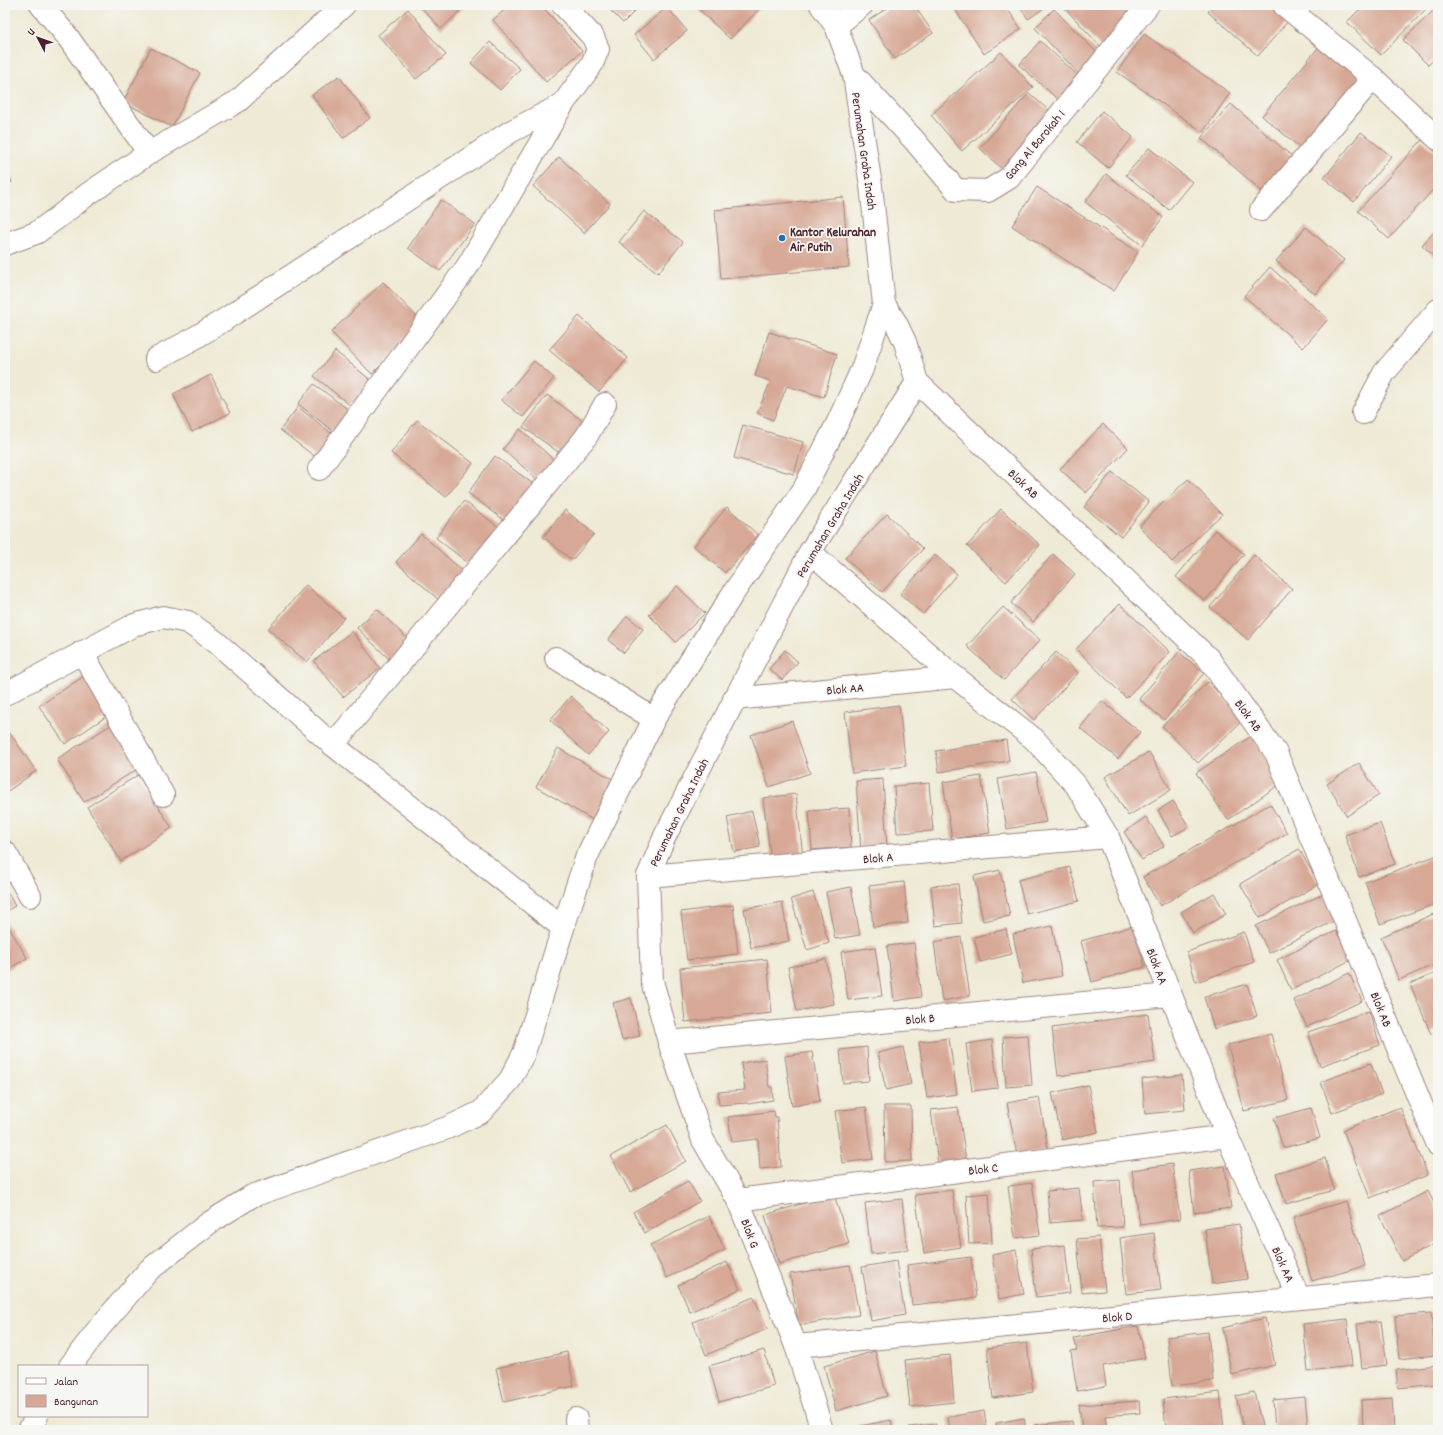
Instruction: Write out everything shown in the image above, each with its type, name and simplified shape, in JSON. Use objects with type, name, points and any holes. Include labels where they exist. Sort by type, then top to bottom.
[{"type":"street","points":[[41,5],[68,36],[149,153]]},
{"type":"street","points":[[5,244],[36,233],[88,194],[149,153],[238,101],[344,5]]},
{"type":"street","points":[[320,469],[467,267],[563,104],[592,64],[598,49],[593,37],[563,5]]},
{"type":"street","name":"Perumahan Graha Indah","points":[[669,1042],[652,981],[648,876],[665,836],[810,552],[917,382],[905,342],[896,323],[884,304],[870,186],[854,75],[836,26],[821,5]]},
{"type":"street","points":[[836,26],[862,5]]},
{"type":"street","name":"Gang Al Barokah 1","points":[[854,75],[914,140],[956,190],[988,191],[1009,178],[1148,5]]},
{"type":"street","points":[[1284,5],[1373,78],[1438,139]]},
{"type":"street","points":[[1261,210],[1373,78]]},
{"type":"street","points":[[156,359],[224,320],[510,132],[563,104]]},
{"type":"street","points":[[71,1365],[99,1328],[149,1270],[209,1223],[252,1196],[447,1128],[481,1112],[510,1080],[524,1053],[562,928],[587,856],[654,719],[732,595],[804,489],[838,422],[862,368],[884,304]]},
{"type":"street","points":[[1363,413],[1384,373],[1438,310]]},
{"type":"street","name":"Blok AB","points":[[917,382],[1208,658],[1276,753],[1436,1134]]},
{"type":"street","points":[[332,745],[586,437],[606,404]]},
{"type":"street","name":"Blok AA","points":[[810,552],[955,678],[1034,739],[1076,784],[1108,837],[1227,1136],[1299,1298]]},
{"type":"street","points":[[5,694],[134,625],[163,617],[188,622],[216,642],[332,745],[562,928]]},
{"type":"street","points":[[82,652],[163,795]]},
{"type":"street","points":[[556,658],[654,719]]},
{"type":"street","name":"Blok AA","points":[[734,699],[955,678]]},
{"type":"street","name":"Blok A","points":[[648,876],[1108,837]]},
{"type":"street","points":[[5,852],[30,896]]},
{"type":"street","name":"Blok B","points":[[669,1042],[1170,995]]},
{"type":"street","name":"Blok G","points":[[669,1042],[703,1140],[738,1200],[796,1346],[822,1430]]},
{"type":"street","name":"Blok C","points":[[738,1200],[1227,1136]]},
{"type":"street","name":"Blok D","points":[[796,1346],[1438,1285]]},
{"type":"street","points":[[29,1430],[36,1417]]},
{"type":"building","points":[[419,5],[466,5],[441,29]]},
{"type":"building","points":[[510,5],[541,5],[582,51],[546,82],[493,20]]},
{"type":"building","points":[[605,5],[641,5],[623,23]]},
{"type":"building","points":[[694,5],[763,5],[730,39]]},
{"type":"building","points":[[892,5],[914,5],[933,33],[895,59],[869,20]]},
{"type":"building","points":[[952,5],[1005,5],[1021,29],[984,54]]},
{"type":"building","points":[[1019,5],[1049,5],[1028,19]]},
{"type":"building","points":[[1062,5],[1125,5],[1135,15],[1101,47]]},
{"type":"building","points":[[1214,5],[1272,5],[1289,20],[1258,56],[1208,12]]},
{"type":"building","points":[[1364,5],[1430,5],[1381,55],[1347,22]]},
{"type":"building","points":[[1438,6],[1438,56],[1428,65],[1403,40]]},
{"type":"building","points":[[667,7],[687,31],[654,59],[634,35]]},
{"type":"building","points":[[408,9],[446,55],[416,79],[378,35]]},
{"type":"building","points":[[1054,9],[1104,60],[1084,79],[1035,28]]},
{"type":"building","points":[[1144,34],[1230,93],[1203,132],[1117,72]]},
{"type":"building","points":[[1040,41],[1082,79],[1061,102],[1019,65]]},
{"type":"building","points":[[490,42],[520,69],[500,90],[471,63]]},
{"type":"building","points":[[1322,43],[1364,77],[1303,150],[1262,116]]},
{"type":"building","points":[[151,48],[200,73],[172,127],[123,102]]},
{"type":"building","points":[[1001,52],[1033,87],[962,151],[931,115]]},
{"type":"building","points":[[339,76],[370,118],[343,138],[312,95]]},
{"type":"building","points":[[1029,93],[1054,115],[1004,171],[980,148]]},
{"type":"building","points":[[1231,104],[1294,158],[1264,193],[1201,138]]},
{"type":"building","points":[[1102,111],[1133,137],[1108,168],[1077,142]]},
{"type":"building","points":[[1361,132],[1391,156],[1354,202],[1324,178]]},
{"type":"building","points":[[1422,140],[1438,154],[1438,184],[1389,239],[1358,211]]},
{"type":"building","points":[[1149,148],[1192,182],[1169,210],[1126,175]]},
{"type":"building","points":[[559,157],[610,204],[584,233],[533,186]]},
{"type":"building","points":[[5,166],[12,182],[5,185]]},
{"type":"building","points":[[1106,174],[1163,217],[1142,245],[1085,202]]},
{"type":"building","points":[[1037,187],[1138,252],[1114,291],[1012,226]]},
{"type":"building","name":"Kantor Kelurahan Air Putih","points":[[843,197],[849,267],[721,279],[715,210]]},
{"type":"building","points":[[441,200],[475,224],[440,271],[408,248]]},
{"type":"building","points":[[644,211],[683,242],[658,273],[619,242]]},
{"type":"building","points":[[1306,227],[1344,260],[1315,294],[1276,261]]},
{"type":"building","points":[[1438,228],[1438,260],[1422,245]]},
{"type":"building","points":[[1270,267],[1328,319],[1303,348],[1244,296]]},
{"type":"building","points":[[383,282],[424,324],[372,374],[331,332]]},
{"type":"building","points":[[579,316],[628,358],[599,392],[549,350]]},
{"type":"building","points":[[769,332],[837,354],[824,397],[787,386],[773,420],[757,413],[771,381],[755,376]]},
{"type":"building","points":[[335,351],[378,386],[357,411],[314,376]]},
{"type":"building","points":[[534,361],[554,378],[523,417],[501,400]]},
{"type":"building","points":[[211,375],[230,413],[192,432],[173,394]]},
{"type":"building","points":[[314,384],[354,414],[338,435],[298,404]]},
{"type":"building","points":[[547,395],[587,424],[564,456],[523,427]]},
{"type":"building","points":[[298,407],[335,436],[318,459],[280,430]]},
{"type":"building","points":[[417,420],[473,463],[446,497],[391,453]]},
{"type":"building","points":[[1103,424],[1128,448],[1086,493],[1060,469]]},
{"type":"building","points":[[743,425],[803,442],[794,474],[734,458]]},
{"type":"building","points":[[520,429],[556,462],[539,481],[503,449]]},
{"type":"building","points":[[495,456],[536,486],[508,523],[468,493]]},
{"type":"building","points":[[1112,472],[1149,502],[1121,537],[1084,507]]},
{"type":"building","points":[[1188,479],[1222,514],[1172,562],[1139,526]]},
{"type":"building","points":[[464,501],[500,528],[472,566],[436,538]]},
{"type":"building","points":[[727,507],[758,535],[725,573],[694,546]]},
{"type":"building","points":[[1001,509],[1040,545],[1006,582],[967,546]]},
{"type":"building","points":[[565,510],[594,534],[572,560],[543,537]]},
{"type":"building","points":[[887,514],[923,549],[882,592],[845,558]]},
{"type":"building","points":[[1215,530],[1244,554],[1205,601],[1176,577]]},
{"type":"building","points":[[421,534],[465,573],[440,601],[396,562]]},
{"type":"building","points":[[1053,554],[1075,574],[1033,622],[1011,603]]},
{"type":"building","points":[[935,555],[957,574],[923,614],[900,594]]},
{"type":"building","points":[[1254,555],[1292,589],[1248,640],[1210,607]]},
{"type":"building","points":[[306,585],[344,618],[307,662],[268,629]]},
{"type":"building","points":[[677,586],[705,613],[676,642],[649,615]]},
{"type":"building","points":[[1120,604],[1170,652],[1126,698],[1076,649]]},
{"type":"building","points":[[1003,607],[1040,640],[1004,680],[967,646]]},
{"type":"building","points":[[377,609],[411,642],[392,662],[357,628]]},
{"type":"building","points":[[627,616],[643,629],[624,653],[608,640]]},
{"type":"building","points":[[352,631],[380,668],[343,697],[314,661]]},
{"type":"building","points":[[785,650],[798,662],[782,680],[769,669]]},
{"type":"building","points":[[1056,652],[1078,673],[1034,720],[1012,699]]},
{"type":"building","points":[[1179,652],[1204,673],[1164,720],[1139,699]]},
{"type":"building","points":[[84,676],[110,714],[65,744],[39,706]]},
{"type":"building","points":[[1208,682],[1244,719],[1198,763],[1162,726]]},
{"type":"building","points":[[571,696],[609,732],[588,755],[550,720]]},
{"type":"building","points":[[1102,701],[1140,732],[1118,759],[1080,728]]},
{"type":"building","points":[[899,705],[906,766],[852,773],[845,712]]},
{"type":"building","points":[[117,721],[144,765],[84,802],[57,759]]},
{"type":"building","points":[[792,721],[810,773],[769,787],[751,735]]},
{"type":"building","points":[[10,733],[36,771],[8,791],[5,786],[5,737]]},
{"type":"building","points":[[1251,736],[1283,782],[1228,820],[1196,773]]},
{"type":"building","points":[[1006,740],[1009,761],[939,772],[936,751]]},
{"type":"building","points":[[558,748],[621,784],[598,823],[536,787]]},
{"type":"building","points":[[1149,752],[1171,790],[1128,816],[1105,777]]},
{"type":"building","points":[[1359,763],[1379,795],[1347,816],[1327,784]]},
{"type":"building","points":[[1036,772],[1046,822],[1007,829],[998,779]]},
{"type":"building","points":[[138,775],[172,828],[121,861],[87,807]]},
{"type":"building","points":[[981,776],[990,833],[952,839],[943,782]]},
{"type":"building","points":[[883,779],[887,849],[861,851],[856,781]]},
{"type":"building","points":[[929,783],[933,831],[897,833],[894,786]]},
{"type":"building","points":[[796,794],[803,857],[771,861],[763,798]]},
{"type":"building","points":[[1173,801],[1189,827],[1172,836],[1158,810]]},
{"type":"building","points":[[1270,804],[1287,833],[1160,906],[1143,877]]},
{"type":"building","points":[[849,808],[851,847],[812,850],[809,811]]},
{"type":"building","points":[[752,811],[760,847],[734,852],[727,817]]},
{"type":"building","points":[[1146,817],[1164,846],[1142,860],[1124,832]]},
{"type":"building","points":[[1380,823],[1395,864],[1359,877],[1345,835]]},
{"type":"building","points":[[1299,849],[1319,884],[1260,918],[1240,884]]},
{"type":"building","points":[[1438,855],[1438,903],[1380,924],[1365,882]]},
{"type":"building","points":[[1070,867],[1079,901],[1027,914],[1018,880]]},
{"type":"building","points":[[1000,870],[1010,916],[983,921],[974,876]]},
{"type":"building","points":[[904,882],[908,923],[873,927],[869,886]]},
{"type":"building","points":[[958,884],[962,923],[935,926],[931,886]]},
{"type":"building","points":[[5,887],[15,906],[5,912]]},
{"type":"building","points":[[851,887],[860,935],[835,939],[826,892]]},
{"type":"building","points":[[813,892],[829,943],[807,950],[791,899]]},
{"type":"building","points":[[1214,893],[1226,914],[1193,933],[1181,912]]},
{"type":"building","points":[[1323,894],[1336,920],[1269,953],[1256,926]]},
{"type":"building","points":[[782,902],[789,941],[751,948],[744,909]]},
{"type":"building","points":[[733,905],[738,954],[687,960],[681,912]]},
{"type":"building","points":[[1438,912],[1438,963],[1399,980],[1381,937]]},
{"type":"building","points":[[5,922],[27,958],[5,971]]},
{"type":"building","points":[[1052,926],[1062,976],[1023,983],[1013,934]]},
{"type":"building","points":[[1133,926],[1145,967],[1092,982],[1081,941]]},
{"type":"building","points":[[1006,929],[1012,954],[980,962],[974,937]]},
{"type":"building","points":[[1336,931],[1351,960],[1291,990],[1277,960]]},
{"type":"building","points":[[1244,932],[1254,962],[1196,982],[1187,952]]},
{"type":"building","points":[[961,937],[970,996],[942,1001],[934,942]]},
{"type":"building","points":[[914,943],[921,997],[894,1001],[887,946]]},
{"type":"building","points":[[875,947],[882,996],[848,1000],[841,952]]},
{"type":"building","points":[[767,959],[772,1013],[685,1022],[680,968]]},
{"type":"building","points":[[826,959],[834,1004],[797,1011],[788,967]]},
{"type":"building","points":[[1438,972],[1438,1031],[1431,1034],[1410,984]]},
{"type":"building","points":[[1349,973],[1362,1001],[1307,1027],[1294,1000]]},
{"type":"building","points":[[1247,984],[1257,1016],[1214,1029],[1204,997]]},
{"type":"building","points":[[631,998],[640,1036],[622,1040],[613,1003]]},
{"type":"building","points":[[1369,1011],[1380,1045],[1320,1066],[1308,1032]]},
{"type":"building","points":[[1148,1014],[1155,1062],[1058,1076],[1052,1028]]},
{"type":"building","points":[[1271,1034],[1288,1100],[1244,1111],[1228,1045]]},
{"type":"building","points":[[1028,1035],[1032,1085],[1006,1087],[1003,1037]]},
{"type":"building","points":[[949,1038],[957,1094],[927,1098],[919,1042]]},
{"type":"building","points":[[992,1040],[998,1088],[972,1091],[966,1044]]},
{"type":"building","points":[[867,1047],[869,1081],[843,1083],[840,1050]]},
{"type":"building","points":[[903,1047],[911,1084],[886,1090],[878,1053]]},
{"type":"building","points":[[812,1052],[820,1101],[792,1106],[785,1056]]},
{"type":"building","points":[[765,1059],[769,1087],[772,1087],[773,1100],[748,1104],[719,1105],[718,1092],[745,1090],[741,1063]]},
{"type":"building","points":[[1371,1063],[1382,1094],[1332,1113],[1321,1082]]},
{"type":"building","points":[[1182,1075],[1185,1110],[1145,1114],[1142,1079]]},
{"type":"building","points":[[1088,1085],[1098,1132],[1062,1140],[1052,1093]]},
{"type":"building","points":[[1039,1097],[1048,1149],[1017,1155],[1007,1103]]},
{"type":"building","points":[[884,1106],[911,1106],[912,1161],[885,1162]]},
{"type":"building","points":[[866,1107],[873,1159],[842,1163],[835,1111]]},
{"type":"building","points":[[958,1107],[966,1160],[938,1164],[931,1110]]},
{"type":"building","points":[[1400,1107],[1428,1175],[1370,1198],[1343,1130]]},
{"type":"building","points":[[1311,1108],[1320,1138],[1283,1148],[1274,1118]]},
{"type":"building","points":[[774,1111],[775,1117],[777,1117],[781,1167],[760,1169],[758,1139],[732,1142],[728,1117]]},
{"type":"building","points":[[667,1125],[686,1161],[630,1192],[611,1156]]},
{"type":"building","points":[[1325,1158],[1334,1190],[1286,1204],[1276,1173]]},
{"type":"building","points":[[1172,1164],[1180,1219],[1140,1225],[1132,1170]]},
{"type":"building","points":[[1225,1166],[1231,1208],[1194,1213],[1189,1171]]},
{"type":"building","points":[[1120,1180],[1123,1227],[1097,1228],[1094,1182]]},
{"type":"building","points":[[688,1181],[700,1201],[645,1233],[633,1212]]},
{"type":"building","points":[[1032,1183],[1040,1235],[1015,1238],[1008,1186]]},
{"type":"building","points":[[1079,1188],[1083,1220],[1050,1223],[1047,1191]]},
{"type":"building","points":[[952,1190],[961,1247],[924,1253],[915,1195]]},
{"type":"building","points":[[1428,1191],[1438,1211],[1438,1242],[1402,1261],[1380,1216]]},
{"type":"building","points":[[989,1193],[992,1243],[969,1244],[966,1195]]},
{"type":"building","points":[[834,1194],[849,1244],[779,1264],[765,1215]]},
{"type":"building","points":[[902,1199],[908,1250],[871,1254],[865,1203]]},
{"type":"building","points":[[1346,1201],[1365,1266],[1312,1281],[1293,1217]]},
{"type":"building","points":[[709,1216],[725,1250],[667,1278],[650,1245]]},
{"type":"building","points":[[1239,1224],[1247,1279],[1212,1284],[1205,1229]]},
{"type":"building","points":[[1154,1233],[1161,1290],[1126,1294],[1120,1238]]},
{"type":"building","points":[[1099,1237],[1105,1291],[1082,1293],[1077,1239]]},
{"type":"building","points":[[1065,1245],[1070,1293],[1036,1297],[1031,1249]]},
{"type":"building","points":[[1016,1250],[1024,1294],[999,1299],[992,1255]]},
{"type":"building","points":[[971,1257],[976,1298],[912,1305],[907,1265]]},
{"type":"building","points":[[896,1261],[905,1315],[871,1321],[862,1267]]},
{"type":"building","points":[[727,1262],[740,1289],[690,1312],[678,1285]]},
{"type":"building","points":[[850,1265],[859,1315],[799,1325],[790,1274]]},
{"type":"building","points":[[754,1297],[767,1329],[706,1355],[693,1322]]},
{"type":"building","points":[[1431,1313],[1435,1355],[1399,1359],[1395,1316]]},
{"type":"building","points":[[1265,1318],[1275,1365],[1232,1375],[1222,1328]]},
{"type":"building","points":[[1347,1319],[1352,1366],[1308,1371],[1303,1324]]},
{"type":"building","points":[[1381,1321],[1387,1365],[1362,1368],[1357,1324]]},
{"type":"building","points":[[1138,1326],[1145,1358],[1103,1366],[1106,1386],[1077,1391],[1071,1351],[1077,1350],[1074,1338]]},
{"type":"building","points":[[1208,1332],[1213,1381],[1172,1386],[1167,1337]]},
{"type":"building","points":[[1027,1343],[1033,1392],[993,1398],[987,1348]]},
{"type":"building","points":[[764,1350],[774,1386],[719,1402],[709,1366]]},
{"type":"building","points":[[875,1351],[887,1396],[836,1411],[824,1366]]},
{"type":"building","points":[[567,1352],[574,1386],[504,1402],[496,1368]]},
{"type":"building","points":[[950,1355],[954,1402],[910,1407],[905,1360]]},
{"type":"building","points":[[1436,1365],[1438,1384],[1398,1388],[1396,1370]]},
{"type":"building","points":[[1220,1392],[1224,1430],[1166,1430],[1163,1399]]},
{"type":"building","points":[[1254,1392],[1263,1430],[1244,1430],[1236,1396]]},
{"type":"building","points":[[1305,1397],[1308,1428],[1275,1430],[1273,1400]]},
{"type":"building","points":[[1392,1398],[1394,1430],[1363,1430],[1362,1400]]},
{"type":"building","points":[[1139,1401],[1140,1413],[1105,1416],[1107,1430],[1082,1430],[1079,1405]]},
{"type":"building","points":[[984,1411],[987,1430],[950,1430],[948,1417]]},
{"type":"building","points":[[1024,1418],[1026,1430],[997,1430],[996,1423]]},
{"type":"building","points":[[891,1420],[893,1430],[844,1430],[844,1429]]},
{"type":"building","points":[[1072,1421],[1073,1430],[1034,1430],[1034,1425]]},
{"type":"building","points":[[936,1424],[936,1430],[909,1430],[909,1427]]},
{"type":"place","name":"Kantor Kelurahan Air Putih","points":[[782,238]]}]
